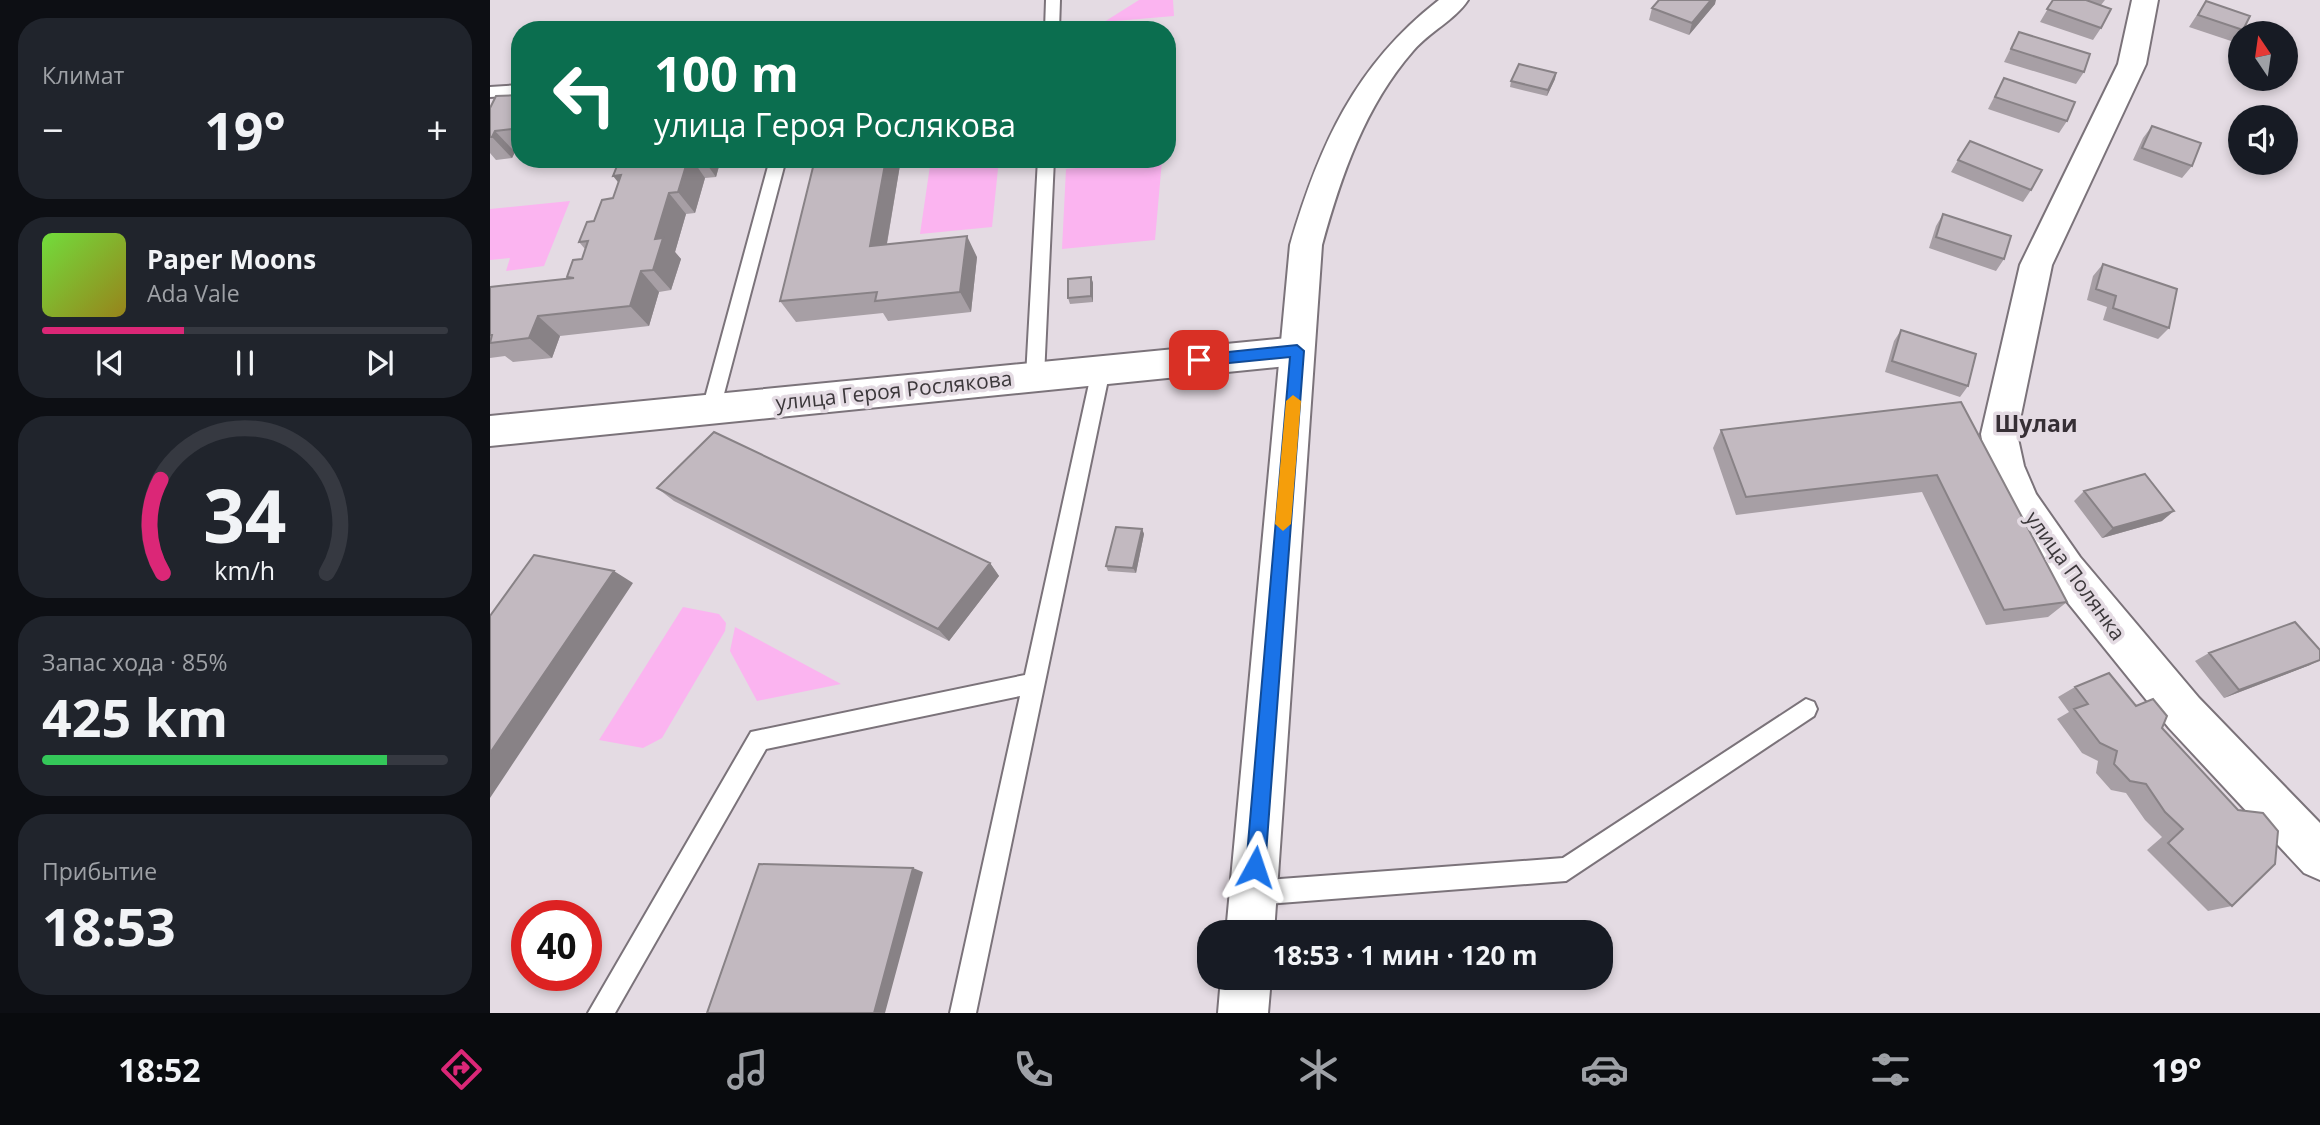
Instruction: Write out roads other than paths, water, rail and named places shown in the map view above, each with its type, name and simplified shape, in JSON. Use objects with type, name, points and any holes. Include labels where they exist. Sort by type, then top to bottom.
[{"type":"street","points":[[1251,920],[1306,245],[1332,163],[1364,100],[1401,46],[1455,0]]},
{"type":"street","name":"улица Полянка","points":[[2145,0],[2132,64],[2036,265],[1999,435],[2005,466],[2022,504],[2066,570],[2184,713],[2320,857]]},
{"type":"street","name":"улица Героя Рослякова","points":[[490,431],[1297,351]]},
{"type":"street","points":[[1244,1013],[1245,990]]},
{"type":"lane","points":[[1053,21],[1054,0]]},
{"type":"lane","points":[[490,92],[511,91]]},
{"type":"lane","points":[[711,409],[776,168]]},
{"type":"lane","points":[[1035,377],[1045,168]]},
{"type":"lane","points":[[963,1013],[1101,370]]},
{"type":"lane","points":[[601,1013],[759,740],[1034,683]]},
{"type":"lane","points":[[1253,893],[1566,869],[1806,709]]},
{"type":"district","name":"Шулаи","points":[[2036,424]]}]
